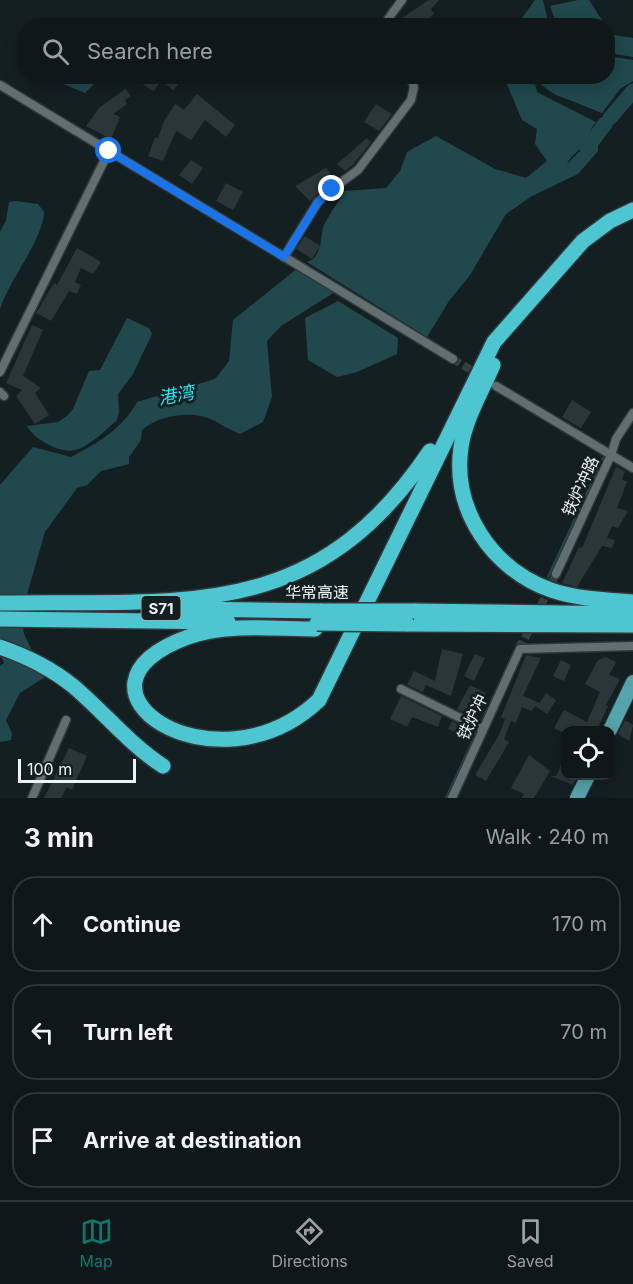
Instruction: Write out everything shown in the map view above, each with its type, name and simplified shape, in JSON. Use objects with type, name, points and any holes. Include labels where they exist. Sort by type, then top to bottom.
[{"type":"highway","points":[[0,605],[200,599],[248,590],[301,571],[351,541],[398,494],[437,441],[497,345],[583,241],[610,220],[633,210]]},
{"type":"highway","points":[[294,736],[319,700],[497,345],[587,246],[633,218]]},
{"type":"highway","points":[[497,345],[461,446],[462,488],[475,526],[500,559],[532,582],[572,596],[633,602]]},
{"type":"highway","points":[[311,725],[497,345]]},
{"type":"highway","name":"华常高速","points":[[0,605],[318,621]]},
{"type":"highway","name":"华常高速","points":[[0,619],[631,621]]},
{"type":"highway","points":[[0,647],[25,656],[72,685],[147,755],[174,766],[156,750],[141,728],[135,707],[142,675],[162,651],[176,642],[208,632],[318,621],[408,621]]},
{"type":"highway","name":"华常高速","points":[[408,621],[517,625],[631,621]]},
{"type":"main road","points":[[612,726],[633,682]]},
{"type":"main road","points":[[577,798],[586,780]]},
{"type":"street","points":[[388,18],[402,0]]},
{"type":"street","points":[[284,257],[318,202],[358,170],[411,100],[413,84]]},
{"type":"street","points":[[0,85],[453,359]]},
{"type":"street","points":[[0,372],[109,151]]},
{"type":"street","points":[[496,386],[633,468]]},
{"type":"street","name":"铁炉冲路","points":[[556,574],[611,455],[616,439],[633,413]]},
{"type":"street","name":"铁炉冲","points":[[452,798],[520,650],[633,646]]},
{"type":"street","points":[[401,689],[483,729]]},
{"type":"street","points":[[32,798],[66,720]]},
{"type":"water","points":[[535,0],[543,0],[547,18],[522,18]]},
{"type":"water","points":[[589,0],[601,18],[554,18],[550,6]]},
{"type":"water","points":[[615,35],[633,38],[633,57],[615,54]]},
{"type":"water","points":[[615,57],[633,60],[633,81],[620,89],[602,113],[554,94],[540,84],[615,84]]},
{"type":"water","points":[[63,84],[94,84],[85,93]]},
{"type":"water","points":[[507,84],[535,84],[537,92],[596,122],[584,145],[567,164],[598,133],[598,151],[578,174],[532,196],[506,214],[470,275],[449,301],[427,337],[307,262],[319,251],[324,225],[345,191],[386,188],[400,171],[407,152],[436,136],[495,169],[526,178],[547,161],[535,144],[537,129],[522,120]]},
{"type":"water","points":[[9,202],[38,204],[44,212],[38,235],[0,309],[0,232],[6,221]]},
{"type":"water","name":"港湾","points":[[299,267],[338,290],[281,326],[267,341],[272,397],[263,422],[240,434],[210,419],[194,415],[178,415],[154,422],[142,430],[141,440],[129,457],[129,464],[101,471],[87,485],[77,488],[45,532],[21,615],[24,634],[45,677],[20,693],[6,720],[12,734],[11,740],[0,742],[0,666],[4,663],[0,653],[0,485],[33,447],[71,457],[117,428],[137,402],[215,379],[229,361],[233,320]]},
{"type":"water","points":[[338,301],[398,338],[397,354],[357,372],[337,377],[308,360],[305,318]]},
{"type":"water","points":[[127,318],[149,328],[152,334],[133,374],[118,394],[117,420],[92,442],[75,450],[55,448],[35,436],[27,426],[58,422],[73,409],[89,371],[100,370]]},
{"type":"building","points":[[429,0],[439,0],[431,9],[434,14],[429,18],[402,18]]},
{"type":"building","points":[[142,84],[158,84],[154,91]]},
{"type":"building","points":[[166,84],[178,84],[173,90]]},
{"type":"building","points":[[125,89],[131,96],[125,100],[127,104],[113,114],[120,117],[111,139],[86,126],[99,108]]},
{"type":"building","points":[[197,94],[235,125],[226,137],[205,120],[191,140],[176,131],[163,161],[148,156],[155,137],[158,138],[164,121],[175,104],[184,110]]},
{"type":"building","points":[[376,104],[392,114],[379,131],[364,122]]},
{"type":"building","points":[[367,138],[371,142],[353,165],[345,171],[337,164]]},
{"type":"building","points":[[191,160],[203,168],[192,184],[179,175]]},
{"type":"building","points":[[326,168],[334,179],[310,201],[295,186]]},
{"type":"building","points":[[226,183],[243,192],[233,210],[216,201]]},
{"type":"building","points":[[305,236],[320,246],[312,259],[296,249]]},
{"type":"building","points":[[77,248],[101,262],[93,274],[81,268],[75,282],[81,285],[77,294],[69,291],[51,321],[36,313],[54,283],[57,285]]},
{"type":"building","points":[[32,325],[43,330],[23,376],[41,388],[35,393],[49,415],[35,424],[16,396],[22,390],[6,383]]},
{"type":"building","points":[[572,400],[591,412],[581,428],[562,417]]},
{"type":"building","points":[[616,467],[625,471],[622,479],[627,482],[617,508],[628,511],[618,528],[612,526],[607,538],[615,540],[612,548],[602,546],[577,587],[562,583],[579,547],[582,548]]},
{"type":"building","points":[[442,649],[463,654],[451,696],[426,685],[423,692],[407,685],[414,671],[435,681]]},
{"type":"building","points":[[475,654],[485,658],[474,681],[464,676]]},
{"type":"building","points":[[526,655],[541,658],[523,696],[540,703],[546,693],[556,700],[547,714],[535,706],[532,711],[522,707],[516,723],[511,721],[504,739],[509,742],[486,781],[475,775],[499,735],[505,719],[501,717]]},
{"type":"building","points":[[606,657],[616,662],[609,675],[620,679],[606,705],[608,706],[599,726],[561,726],[561,732],[554,728],[564,710],[587,722],[600,692],[585,684],[598,660]]},
{"type":"building","points":[[561,660],[571,665],[564,681],[553,676]]},
{"type":"building","points":[[470,685],[486,693],[474,717],[457,709]]},
{"type":"building","points":[[401,696],[442,716],[438,727],[412,717],[407,727],[390,719]]},
{"type":"building","points":[[625,720],[633,725],[629,741],[618,734]]},
{"type":"building","points":[[452,721],[466,728],[462,735],[448,729]]},
{"type":"building","points":[[69,748],[87,756],[72,790],[67,787],[61,798],[44,798]]},
{"type":"building","points":[[529,755],[550,771],[534,798],[522,798],[524,794],[511,788]]},
{"type":"building","points":[[561,766],[561,780],[576,780],[573,785],[550,776],[556,776]]},
{"type":"waterway","points":[[610,118],[633,91]]},
{"type":"waterway","points":[[587,148],[605,124]]},
{"type":"waterway","points":[[548,577],[603,458]]},
{"type":"waterway","points":[[480,725],[519,641]]},
{"type":"waterway","points":[[446,798],[477,731]]},
{"type":"tunnel","points":[[453,359],[481,376]]},
{"type":"tunnel","points":[[520,649],[556,574]]},
{"type":"route","points":[[109,151],[284,257],[318,202],[332,189]]}]
